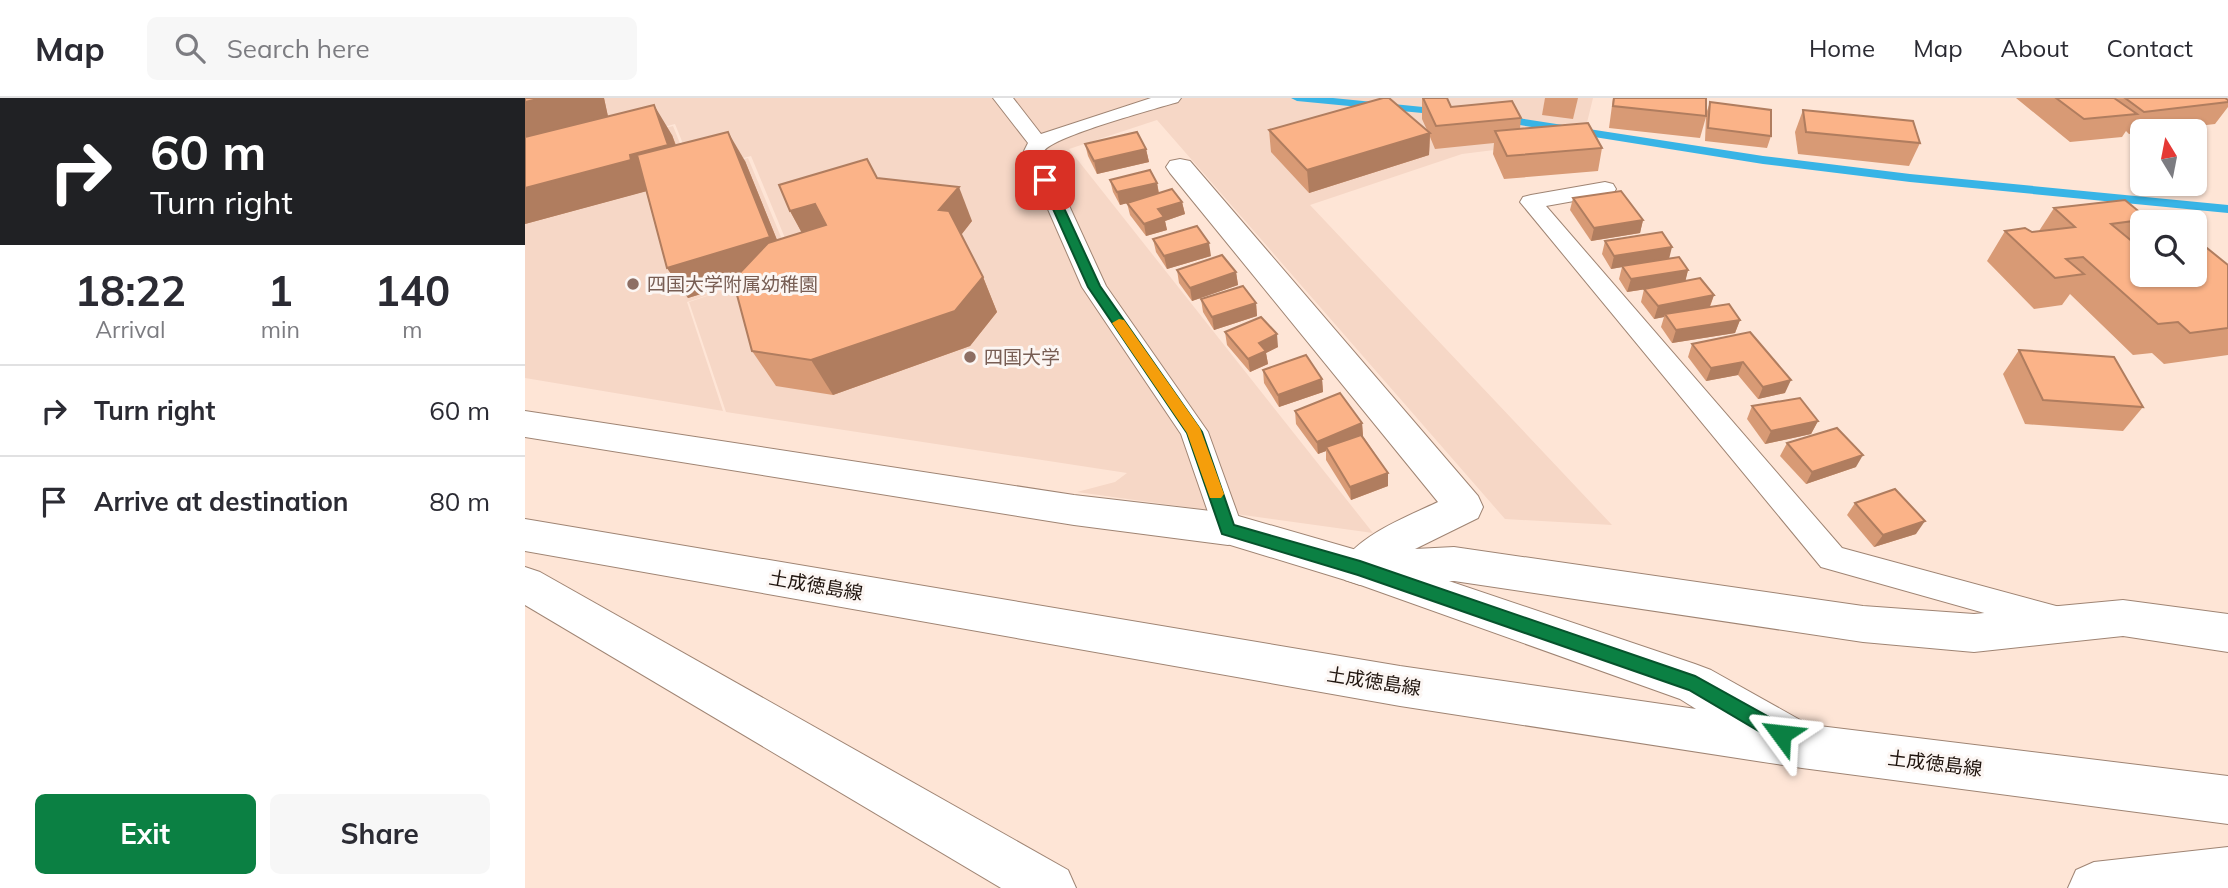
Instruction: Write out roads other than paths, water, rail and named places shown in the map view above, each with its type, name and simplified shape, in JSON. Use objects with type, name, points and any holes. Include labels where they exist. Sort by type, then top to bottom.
[{"type":"street","points":[[1180,167],[1464,507],[1400,538],[1360,568]]},
{"type":"street","points":[[525,424],[1075,510],[1228,529],[1360,568],[1695,684],[1802,746]]},
{"type":"street","name":"土成徳島線","points":[[525,535],[1400,686],[1802,746],[2228,800]]},
{"type":"street","points":[[1360,568],[1454,564],[1863,624],[1974,633],[2123,618],[2228,633]]},
{"type":"street","points":[[525,584],[1050,888]]},
{"type":"street","points":[[2094,888],[2228,873]]},
{"type":"lane","points":[[1003,98],[1038,143]]},
{"type":"lane","points":[[1171,98],[1060,133],[1038,143],[1034,151],[1094,287],[1194,432],[1228,529]]},
{"type":"lane","points":[[1605,189],[1531,202],[1832,558],[2066,622]]},
{"type":"waterway","points":[[1297,98],[1443,112]]},
{"type":"waterway","points":[[1499,119],[1763,160],[1910,178],[2228,209]]},
{"type":"place","name":"四国大学附属幼稚園","points":[[633,284]]},
{"type":"place","name":"四国大学","points":[[970,357]]}]
